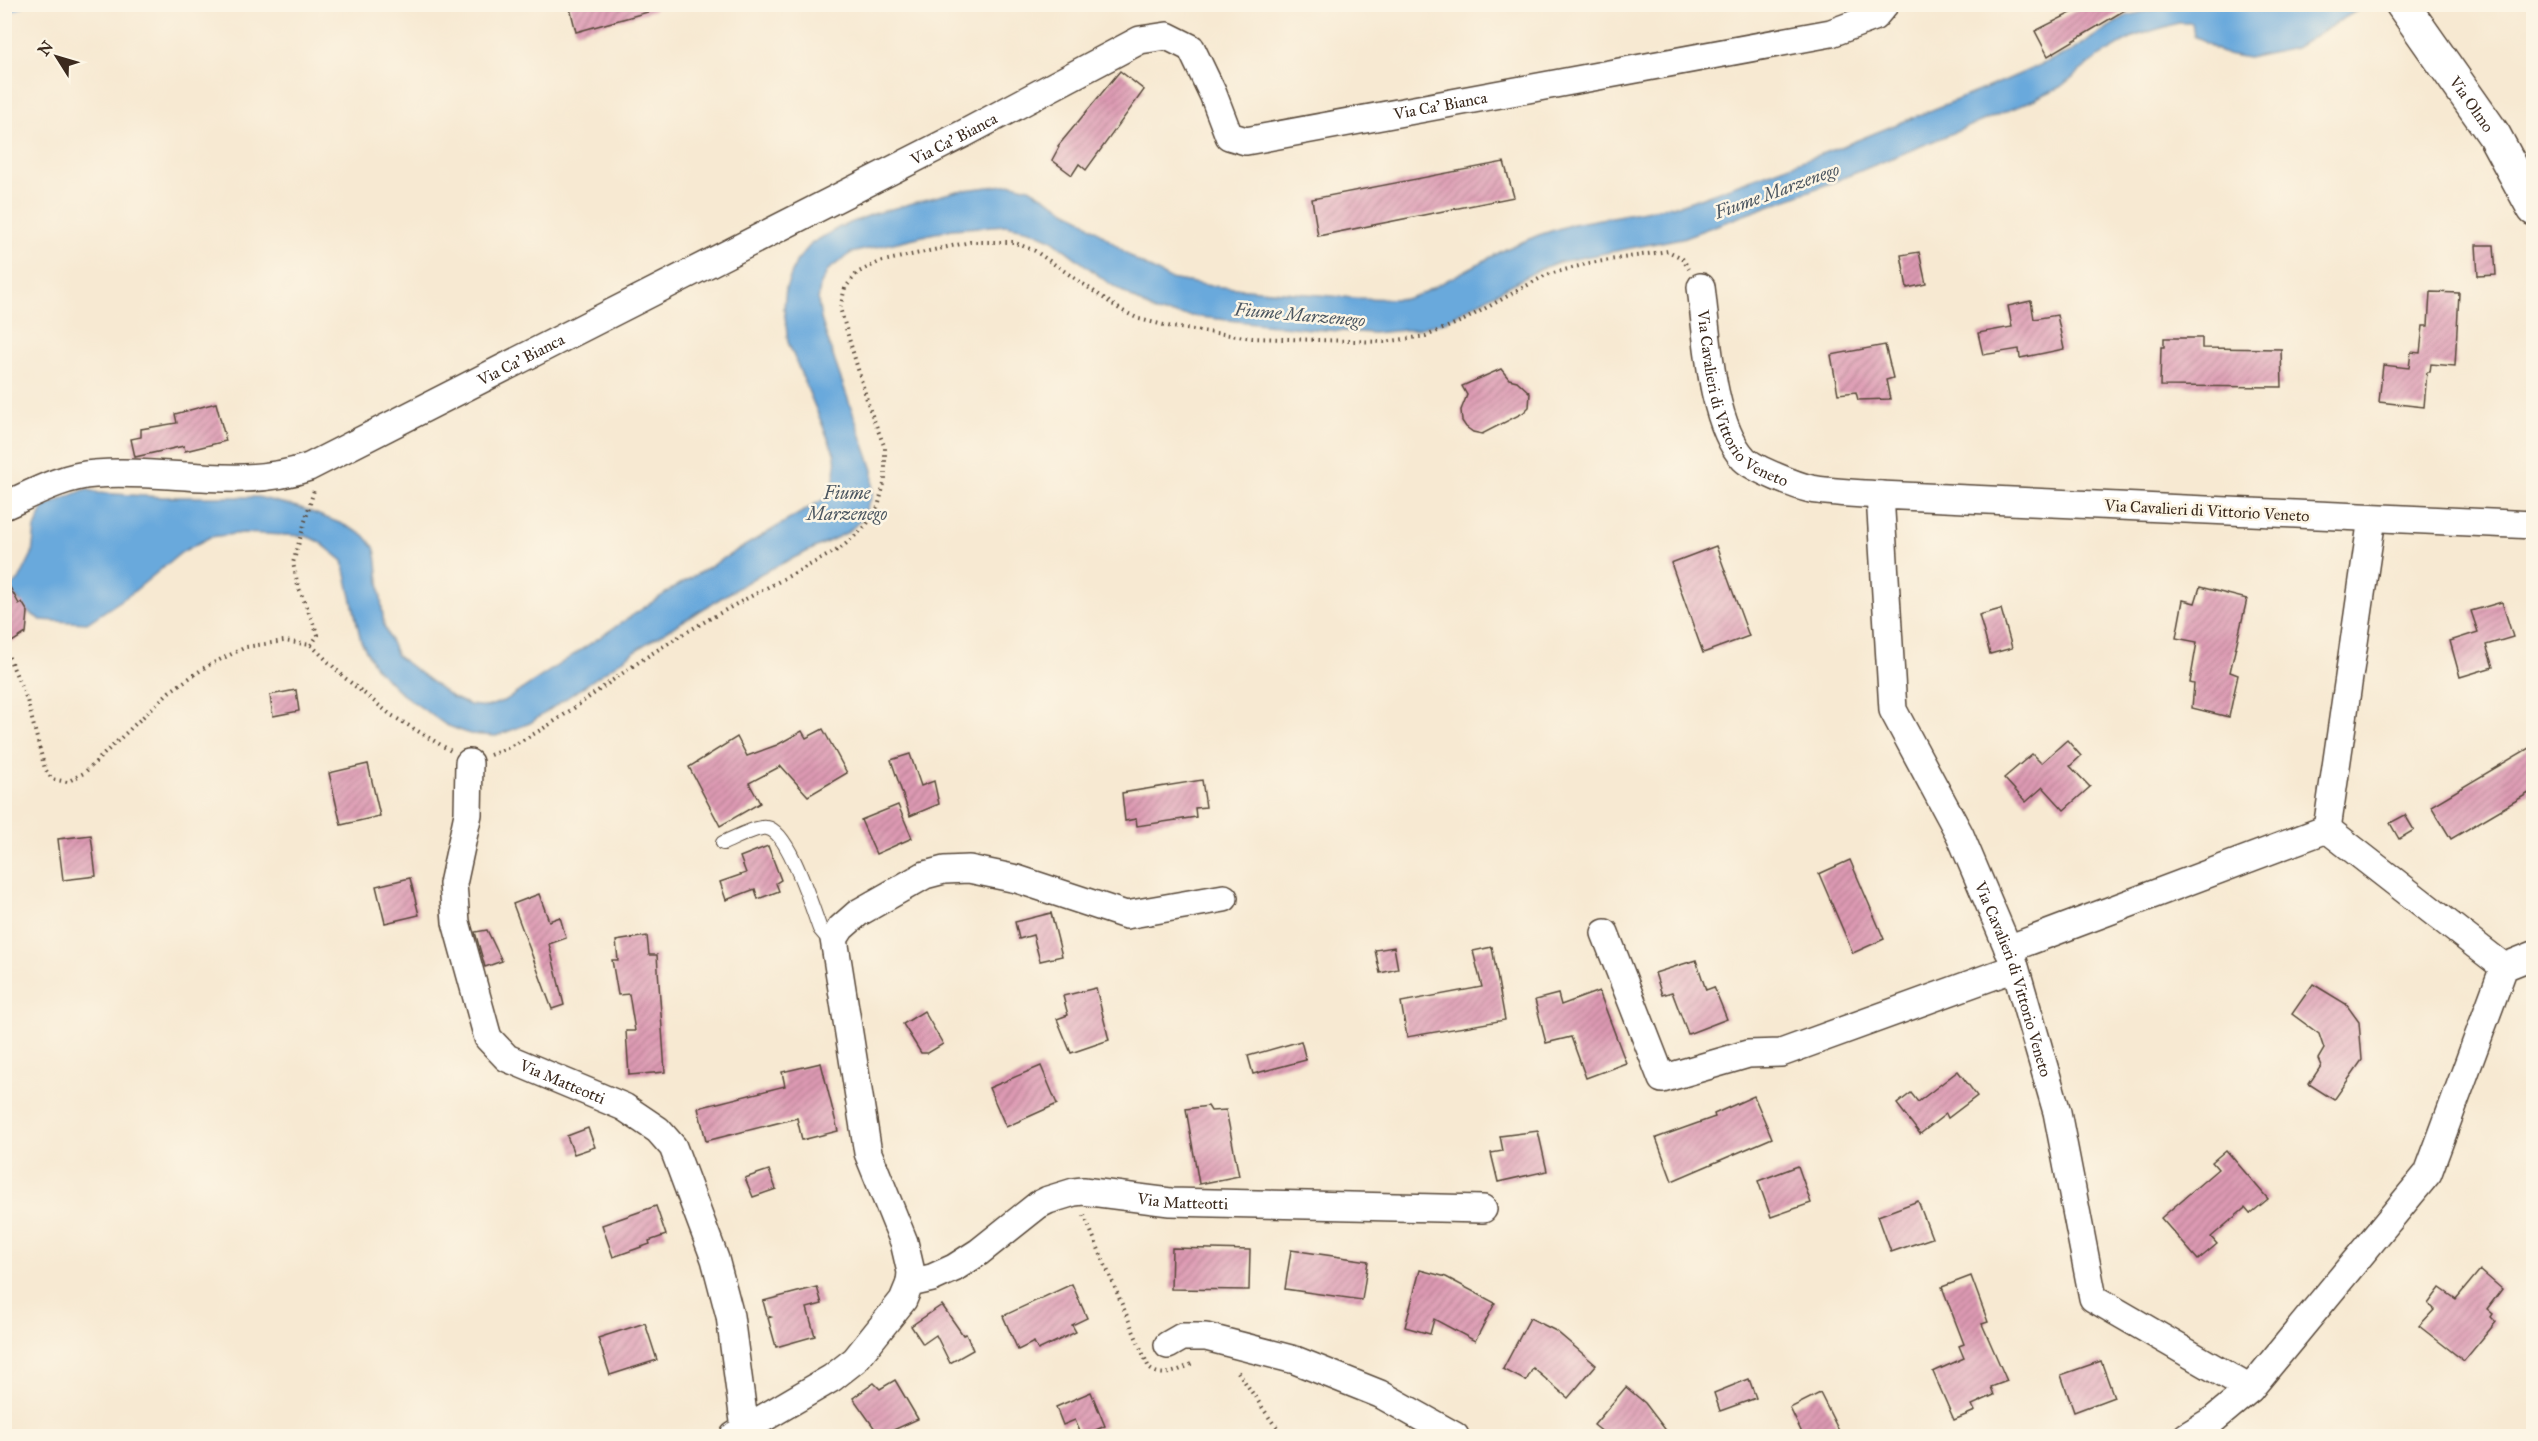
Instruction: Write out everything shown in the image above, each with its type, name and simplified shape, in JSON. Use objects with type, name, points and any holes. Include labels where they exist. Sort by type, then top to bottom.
[{"type":"street","name":"Via Ca' Bianca","points":[[4,506],[48,485],[93,474],[233,477],[285,475],[309,467],[954,138],[1140,40],[1167,36],[1191,48],[1213,94],[1228,136],[1246,141],[1831,33],[1874,17],[1885,4]]},
{"type":"street","name":"Via Olmo","points":[[2404,8],[2494,135],[2534,209]]},
{"type":"street","name":"Via Cavalieri di Vittorio Veneto","points":[[1701,287],[1712,373],[1727,435],[1745,460],[1778,477],[1811,489],[1880,495],[2534,525]]},
{"type":"street","name":"Via Cavalieri di Vittorio Veneto","points":[[1880,495],[1893,710],[1960,835],[2011,959],[2057,1112],[2092,1298],[2250,1389]]},
{"type":"street","points":[[2327,829],[2372,518]]},
{"type":"street","name":"Via Matteotti","points":[[469,763],[468,814],[453,884],[456,922],[488,1038],[507,1058],[624,1107],[658,1130],[673,1147],[715,1260],[727,1305],[739,1433],[832,1378],[855,1360],[903,1300],[910,1283],[933,1278],[954,1268],[979,1252],[1038,1205],[1074,1192],[1083,1191],[1170,1202],[1483,1209]]},
{"type":"street","points":[[1605,933],[1662,1079],[1748,1054],[1780,1053],[2327,829]]},
{"type":"street","points":[[2327,829],[2504,967]]},
{"type":"street","points":[[910,1283],[911,1272],[904,1242],[868,1153],[834,939],[841,928],[858,913],[925,875],[944,870],[969,869],[1017,879],[1126,915],[1224,898]]},
{"type":"street","points":[[2187,1437],[2213,1420],[2250,1389],[2428,1173],[2504,967],[2534,955]]},
{"type":"street","points":[[1168,1345],[1182,1337],[1206,1337],[1295,1360],[1380,1394],[1455,1437]]},
{"type":"lane","points":[[723,843],[762,827],[774,830],[786,844],[820,929],[826,936],[834,939]]},
{"type":"path","points":[[4,646],[27,700],[45,769],[52,779],[67,782],[84,773],[169,692],[207,666],[246,647],[284,641],[311,645],[345,678],[391,715],[469,763],[517,745],[559,720],[641,661],[842,548],[865,527],[878,507],[885,480],[885,448],[870,410],[840,308],[845,288],[857,273],[879,262],[970,242],[1013,242],[1035,251],[1097,295],[1139,319],[1172,327],[1252,338],[1312,340],[1384,342],[1426,336],[1464,320],[1546,275],[1590,263],[1668,250],[1682,258],[1701,287]]},
{"type":"path","points":[[311,499],[293,563],[298,586],[318,635],[311,645]]},
{"type":"water","name":"Fiume Marzenego","points":[[2178,4],[2366,5],[2295,48],[2248,58],[2222,53],[2194,36],[2192,23],[2178,23],[2135,36],[2098,57],[2060,87],[1833,182],[1682,238],[1559,262],[1540,269],[1443,322],[1416,329],[1373,333],[1310,329],[1155,312],[1107,282],[1051,239],[1030,230],[1006,225],[952,229],[851,253],[828,270],[820,286],[818,301],[821,319],[873,470],[872,497],[861,520],[848,532],[762,573],[647,643],[530,723],[496,736],[470,734],[446,725],[402,694],[375,667],[361,641],[343,561],[318,541],[306,536],[243,533],[210,537],[182,552],[132,593],[87,623],[41,620],[28,612],[17,598],[5,606],[5,591],[19,580],[32,554],[35,528],[44,507],[86,489],[99,493],[163,497],[258,497],[301,508],[364,535],[374,547],[376,554],[384,626],[397,656],[452,697],[470,705],[487,707],[506,700],[672,589],[824,499],[831,489],[834,478],[835,455],[788,342],[784,308],[786,288],[796,262],[812,243],[840,227],[873,214],[957,191],[1012,184],[1029,188],[1081,219],[1137,261],[1170,279],[1211,286],[1355,298],[1405,299],[1421,294],[1508,248],[1539,235],[1573,224],[1683,204],[1843,146],[2072,51],[2126,16]]},
{"type":"building","points":[[569,4],[654,4],[655,10],[576,32]]},
{"type":"building","points":[[2079,4],[2135,4],[2048,56],[2035,31],[2079,9]]},
{"type":"building","points":[[1120,71],[1144,90],[1086,170],[1079,164],[1072,175],[1052,160],[1058,146]]},
{"type":"building","points":[[1504,162],[1514,197],[1318,236],[1312,199]]},
{"type":"building","points":[[2476,245],[2494,245],[2496,275],[2478,276]]},
{"type":"building","points":[[1919,252],[1926,284],[1907,288],[1901,255]]},
{"type":"building","points":[[2430,292],[2459,293],[2455,366],[2431,364],[2430,372],[2427,372],[2424,407],[2379,402],[2383,365],[2409,368],[2411,352],[2420,353],[2423,326],[2428,326]]},
{"type":"building","points":[[2031,301],[2034,319],[2057,315],[2064,349],[2020,358],[2019,349],[1983,355],[1978,333],[2012,327],[2008,306]]},
{"type":"building","points":[[2164,338],[2202,338],[2202,348],[2281,349],[2282,387],[2160,386],[2161,347],[2164,347]]},
{"type":"building","points":[[1885,345],[1893,378],[1886,380],[1890,399],[1858,400],[1856,392],[1838,394],[1831,355]]},
{"type":"building","points":[[1501,369],[1509,379],[1517,381],[1530,393],[1529,407],[1523,413],[1482,434],[1473,432],[1462,421],[1461,410],[1467,395],[1462,386]]},
{"type":"building","points":[[216,403],[226,441],[185,451],[184,446],[135,457],[131,439],[141,437],[141,429],[177,423],[175,414]]},
{"type":"building","points":[[1716,546],[1749,636],[1703,653],[1671,563]]},
{"type":"building","points":[[4,576],[19,604],[22,602],[28,612],[26,633],[12,642],[4,629]]},
{"type":"building","points":[[2200,587],[2247,599],[2230,672],[2238,675],[2229,717],[2192,708],[2194,684],[2190,683],[2197,642],[2176,638],[2183,600],[2195,603]]},
{"type":"building","points":[[2502,602],[2513,637],[2486,645],[2493,667],[2460,677],[2450,641],[2478,632],[2471,611]]},
{"type":"building","points":[[2001,609],[2012,648],[1990,654],[1979,615]]},
{"type":"building","points":[[296,690],[299,711],[273,716],[270,695]]},
{"type":"building","points":[[823,729],[847,773],[808,796],[781,766],[749,783],[760,803],[720,826],[689,767],[737,737],[747,756],[777,745],[802,731],[806,738]]},
{"type":"building","points":[[2067,740],[2081,756],[2070,766],[2090,787],[2064,810],[2043,787],[2026,802],[2004,778],[2032,754],[2041,763]]},
{"type":"building","points":[[2534,745],[2534,790],[2451,839],[2431,806]]},
{"type":"building","points":[[910,754],[921,786],[934,781],[939,804],[910,816],[891,760]]},
{"type":"building","points":[[368,764],[380,816],[341,825],[329,773]]},
{"type":"building","points":[[1202,780],[1206,807],[1195,808],[1196,817],[1137,826],[1136,819],[1125,821],[1122,793]]},
{"type":"building","points":[[898,805],[912,838],[876,854],[861,820]]},
{"type":"building","points":[[2405,815],[2414,830],[2399,839],[2390,823]]},
{"type":"building","points":[[91,835],[96,876],[63,880],[58,839]]},
{"type":"building","points":[[768,846],[781,880],[776,883],[779,891],[758,899],[755,889],[726,900],[720,882],[746,873],[740,857]]},
{"type":"building","points":[[1850,860],[1884,939],[1853,953],[1819,874]]},
{"type":"building","points":[[410,878],[419,915],[385,923],[376,886]]},
{"type":"building","points":[[539,894],[549,921],[560,917],[566,938],[549,944],[564,1005],[552,1009],[513,904]]},
{"type":"building","points":[[1051,913],[1062,956],[1040,961],[1033,935],[1019,939],[1015,922]]},
{"type":"building","points":[[487,930],[502,961],[485,967],[475,932]]},
{"type":"building","points":[[647,936],[649,955],[657,955],[665,1072],[629,1075],[626,1031],[635,1031],[629,994],[618,995],[612,960],[618,960],[616,941]]},
{"type":"building","points":[[1394,947],[1398,969],[1380,973],[1375,950]]},
{"type":"building","points":[[1492,947],[1505,1020],[1407,1037],[1401,1002],[1482,987],[1473,951]]},
{"type":"building","points":[[1696,960],[1706,990],[1714,987],[1727,1019],[1688,1034],[1672,992],[1662,995],[1655,973]]},
{"type":"building","points":[[2313,984],[2346,1004],[2359,1022],[2362,1060],[2334,1100],[2309,1084],[2321,1066],[2318,1059],[2324,1049],[2319,1034],[2292,1014]]},
{"type":"building","points":[[1096,988],[1109,1040],[1071,1053],[1057,1019],[1068,1015],[1063,996]]},
{"type":"building","points":[[1599,991],[1626,1063],[1586,1078],[1571,1037],[1546,1043],[1535,1000],[1558,994],[1561,1005]]},
{"type":"building","points":[[924,1011],[943,1044],[928,1053],[921,1053],[903,1024]]},
{"type":"building","points":[[1301,1041],[1306,1060],[1253,1074],[1248,1056]]},
{"type":"building","points":[[821,1063],[838,1131],[802,1140],[797,1118],[706,1141],[698,1108],[785,1086],[782,1072]]},
{"type":"building","points":[[1041,1066],[1057,1104],[1006,1127],[989,1088]]},
{"type":"building","points":[[1958,1071],[1977,1096],[1948,1118],[1946,1114],[1920,1134],[1897,1104],[1911,1093],[1918,1102]]},
{"type":"building","points":[[1754,1096],[1772,1138],[1672,1181],[1656,1138],[1715,1117],[1714,1114]]},
{"type":"building","points":[[1208,1106],[1211,1111],[1226,1110],[1239,1176],[1199,1184],[1186,1109]]},
{"type":"building","points":[[588,1128],[595,1147],[574,1154],[567,1136]]},
{"type":"building","points":[[1538,1131],[1547,1171],[1498,1182],[1491,1153],[1503,1151],[1500,1136]]},
{"type":"building","points":[[2226,1150],[2268,1199],[2250,1214],[2245,1208],[2211,1237],[2217,1244],[2198,1260],[2161,1218],[2218,1169],[2212,1162]]},
{"type":"building","points":[[1798,1166],[1811,1203],[1771,1217],[1758,1181]]},
{"type":"building","points":[[769,1170],[776,1189],[753,1197],[745,1178]]},
{"type":"building","points":[[1918,1201],[1932,1238],[1891,1252],[1878,1216]]},
{"type":"building","points":[[656,1206],[666,1235],[649,1241],[650,1244],[613,1257],[602,1225]]},
{"type":"building","points":[[1172,1248],[1250,1250],[1249,1290],[1171,1289]]},
{"type":"building","points":[[1291,1250],[1368,1261],[1362,1300],[1285,1289]]},
{"type":"building","points":[[1420,1270],[1446,1277],[1495,1303],[1475,1341],[1434,1319],[1430,1334],[1405,1327]]},
{"type":"building","points":[[2480,1270],[2502,1289],[2487,1309],[2493,1314],[2491,1317],[2496,1322],[2464,1361],[2419,1326],[2434,1310],[2428,1304],[2440,1288],[2456,1299]]},
{"type":"building","points":[[1971,1276],[1988,1322],[1982,1324],[2007,1381],[1991,1387],[1994,1395],[1972,1405],[1975,1411],[1954,1420],[1933,1372],[1964,1358],[1959,1346],[1964,1344],[1942,1287]]},
{"type":"building","points":[[1072,1284],[1087,1318],[1072,1325],[1076,1332],[1038,1350],[1034,1342],[1018,1350],[1003,1316]]},
{"type":"building","points":[[817,1287],[822,1304],[807,1308],[815,1336],[776,1347],[768,1318],[771,1317],[767,1316],[763,1301]]},
{"type":"building","points":[[942,1305],[963,1335],[966,1334],[973,1350],[950,1363],[936,1335],[923,1344],[911,1326]]},
{"type":"building","points":[[1530,1318],[1556,1331],[1596,1365],[1568,1398],[1533,1368],[1526,1381],[1503,1369]]},
{"type":"building","points":[[645,1323],[657,1360],[610,1375],[598,1338]]},
{"type":"building","points":[[2101,1361],[2114,1397],[2074,1412],[2061,1375]]},
{"type":"building","points":[[1749,1379],[1756,1398],[1720,1411],[1714,1393]]},
{"type":"building","points":[[895,1380],[918,1419],[880,1436],[853,1398],[874,1383],[880,1389]]},
{"type":"building","points":[[1626,1387],[1645,1403],[1671,1437],[1609,1437],[1594,1425]]},
{"type":"building","points":[[1091,1392],[1105,1426],[1082,1436],[1075,1420],[1063,1425],[1056,1407]]},
{"type":"building","points":[[1820,1393],[1839,1431],[1827,1437],[1804,1437],[1790,1408]]},
{"type":"waterway","points":[[4,12],[21,4]]}]
